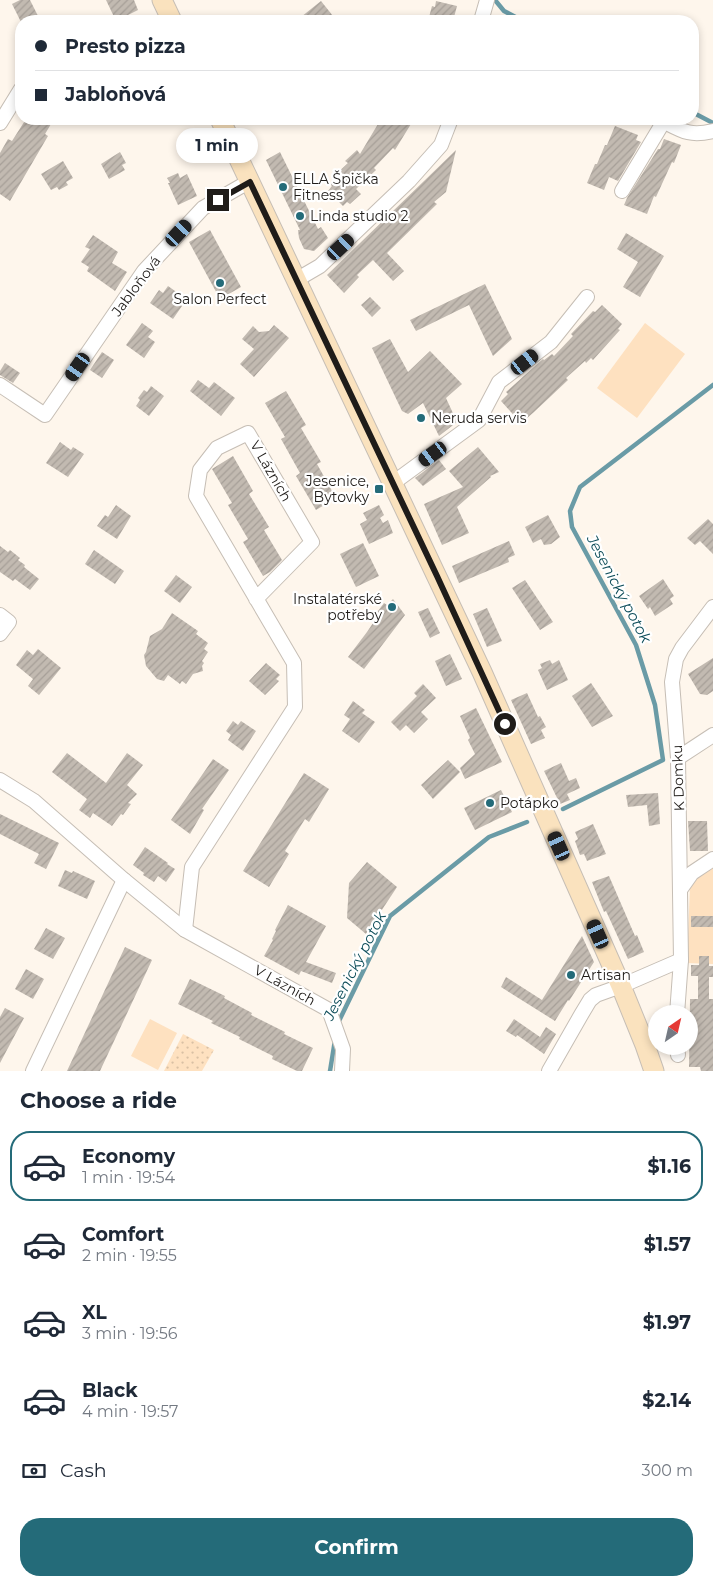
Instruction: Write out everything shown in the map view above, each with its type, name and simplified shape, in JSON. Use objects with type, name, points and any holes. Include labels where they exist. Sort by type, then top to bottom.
[{"type":"main road","points":[[163,0],[169,15]]},
{"type":"main road","points":[[223,125],[482,672],[621,986],[654,1071]]},
{"type":"street","points":[[483,15],[486,1]]},
{"type":"street","points":[[0,123],[15,99]]},
{"type":"street","points":[[296,280],[320,266],[409,181],[441,144],[449,125]]},
{"type":"street","points":[[622,191],[659,125]]},
{"type":"street","points":[[672,125],[696,134],[711,131]]},
{"type":"street","name":"Jabloňová","points":[[0,385],[45,415],[144,272],[203,208],[250,182]]},
{"type":"street","points":[[393,483],[479,420],[499,382],[551,342],[587,297]]},
{"type":"street","name":"V Lázních","points":[[185,930],[192,866],[295,707],[294,663],[256,599],[196,496],[200,470],[217,448],[248,433],[312,542],[256,599]]},
{"type":"street","name":"K Domku","points":[[678,1005],[681,960],[679,892],[681,864],[678,758],[672,682],[673,668],[682,648],[713,608]]},
{"type":"street","points":[[0,615],[9,622],[0,634]]},
{"type":"street","points":[[678,758],[713,735]]},
{"type":"street","name":"V Lázních","points":[[0,780],[34,801],[124,880],[185,930],[329,1010],[343,1049],[342,1071]]},
{"type":"street","points":[[679,892],[692,873],[713,859]]},
{"type":"street","points":[[33,1071],[124,880]]},
{"type":"street","points":[[549,1071],[590,1000],[596,995],[681,960]]},
{"type":"shaded area","points":[[645,323],[685,354],[637,418],[597,388]]},
{"type":"shaded area","points":[[713,867],[713,964],[687,963],[690,887],[701,874]]},
{"type":"shaded area","points":[[150,1019],[177,1033],[158,1070],[131,1056]]},
{"type":"shaded area","points":[[183,1034],[214,1050],[202,1071],[164,1071]]},
{"type":"building","points":[[20,0],[30,0],[38,15],[18,15],[12,4]]},
{"type":"building","points":[[106,0],[134,0],[138,10],[128,15],[113,15]]},
{"type":"building","points":[[321,1],[332,15],[304,15]]},
{"type":"building","points":[[436,1],[457,6],[455,15],[430,15],[432,6],[435,7]]},
{"type":"building","points":[[22,125],[50,125],[45,134],[48,136],[10,201],[0,194],[0,153],[8,139],[12,141]]},
{"type":"building","points":[[377,125],[410,125],[395,150],[393,148],[374,168],[376,170],[356,189],[361,194],[350,204],[347,202],[343,206],[328,191],[332,186],[330,184],[336,179],[333,177],[348,163],[345,161],[357,150],[360,154]]},
{"type":"building","points":[[615,126],[638,135],[636,140],[641,142],[618,181],[609,177],[604,190],[587,183]]},
{"type":"building","points":[[664,139],[681,145],[656,197],[654,196],[647,214],[624,205],[658,149],[660,149]]},
{"type":"building","points":[[456,150],[446,192],[434,202],[437,204],[387,253],[404,271],[393,281],[373,260],[357,275],[359,277],[344,293],[327,275]]},
{"type":"building","points":[[120,152],[126,163],[122,165],[125,170],[109,179],[101,164]]},
{"type":"building","points":[[280,152],[318,229],[321,227],[328,238],[314,251],[304,249],[299,238],[298,230],[300,230],[266,160]]},
{"type":"building","points":[[63,161],[73,178],[66,182],[68,185],[59,190],[57,187],[51,190],[41,174]]},
{"type":"building","points":[[178,173],[180,178],[187,174],[197,196],[178,205],[167,178]]},
{"type":"building","points":[[210,230],[241,287],[220,299],[189,242]]},
{"type":"building","points":[[626,233],[664,256],[640,297],[623,287],[638,262],[617,249]]},
{"type":"building","points":[[93,235],[118,252],[112,263],[127,272],[115,291],[87,271],[89,267],[81,262],[90,249],[85,247]]},
{"type":"building","points":[[485,284],[512,339],[493,356],[469,305],[416,331],[410,320]]},
{"type":"building","points":[[168,286],[182,296],[178,303],[182,306],[173,319],[150,303],[159,290],[163,293]]},
{"type":"building","points":[[370,297],[381,308],[372,317],[361,305]]},
{"type":"building","points":[[602,305],[622,324],[618,329],[620,330],[593,360],[591,358],[586,363],[585,361],[534,412],[520,422],[501,401],[508,394],[506,392],[543,359],[552,354],[554,356],[573,336],[571,334],[593,311],[595,312]]},
{"type":"building","points":[[142,323],[153,331],[148,337],[155,342],[144,358],[126,345]]},
{"type":"building","points":[[274,325],[289,338],[254,377],[240,364],[254,349],[242,339],[253,326],[259,332],[269,331]]},
{"type":"building","points":[[390,339],[408,372],[430,351],[462,384],[446,398],[457,422],[439,436],[423,403],[408,414],[402,411],[372,348]]},
{"type":"building","points":[[102,352],[114,360],[102,378],[90,370]]},
{"type":"building","points":[[5,363],[20,373],[13,383],[0,375],[0,371]]},
{"type":"building","points":[[198,380],[209,388],[214,382],[235,398],[221,416],[190,391]]},
{"type":"building","points":[[151,386],[164,396],[149,416],[136,406],[140,400],[138,398],[144,390],[147,392]]},
{"type":"building","points":[[286,391],[306,425],[301,428],[321,462],[317,464],[336,498],[316,510],[296,476],[300,473],[281,439],[285,437],[265,403]]},
{"type":"building","points":[[60,442],[71,450],[73,447],[84,454],[68,477],[46,463]]},
{"type":"building","points":[[478,447],[499,472],[490,476],[457,507],[469,533],[442,545],[424,504],[463,487],[449,471]]},
{"type":"building","points":[[233,456],[253,491],[249,494],[269,527],[264,530],[282,560],[263,576],[243,542],[248,539],[228,505],[232,503],[212,469]]},
{"type":"building","points":[[439,460],[446,469],[423,486],[415,478]]},
{"type":"building","points":[[116,505],[131,516],[117,539],[97,526],[105,515],[108,517]]},
{"type":"building","points":[[379,505],[384,515],[380,518],[383,523],[388,520],[393,533],[369,544],[360,524],[367,520],[363,513]]},
{"type":"building","points":[[548,515],[560,537],[551,544],[544,545],[541,539],[533,543],[525,527]]},
{"type":"building","points":[[708,519],[713,524],[713,554],[700,541],[695,545],[687,538]]},
{"type":"building","points":[[509,541],[515,555],[508,558],[509,562],[459,583],[452,566]]},
{"type":"building","points":[[363,543],[379,576],[356,587],[340,554]]},
{"type":"building","points":[[0,546],[8,552],[10,550],[20,558],[18,560],[25,565],[24,567],[39,579],[30,590],[15,579],[13,581],[0,572]]},
{"type":"building","points":[[94,550],[124,571],[115,584],[85,564]]},
{"type":"building","points":[[176,575],[192,587],[180,603],[164,591]]},
{"type":"building","points":[[663,579],[674,596],[670,599],[673,604],[655,616],[650,607],[648,609],[639,596]]},
{"type":"building","points":[[525,580],[553,622],[540,630],[512,588]]},
{"type":"building","points":[[393,599],[405,615],[364,669],[348,657],[377,617],[375,615],[384,603],[387,605]]},
{"type":"building","points":[[428,608],[440,633],[430,638],[418,612]]},
{"type":"building","points":[[487,608],[502,641],[487,647],[473,614]]},
{"type":"building","points":[[172,613],[198,631],[196,634],[208,643],[204,649],[208,652],[202,661],[204,663],[202,666],[203,671],[193,674],[186,684],[182,681],[180,684],[168,675],[164,681],[157,679],[146,666],[144,655],[150,636],[162,629]]},
{"type":"building","points":[[38,649],[61,668],[39,695],[28,686],[33,679],[16,665],[27,650],[33,655]]},
{"type":"building","points":[[450,654],[462,679],[446,686],[435,661]]},
{"type":"building","points":[[713,658],[713,691],[707,695],[700,694],[688,674]]},
{"type":"building","points":[[550,660],[552,664],[559,660],[568,680],[547,690],[538,670],[542,668],[540,664]]},
{"type":"building","points":[[266,663],[280,675],[276,679],[279,681],[265,695],[249,681]]},
{"type":"building","points":[[591,683],[613,716],[592,727],[572,696]]},
{"type":"building","points":[[423,684],[436,698],[421,712],[428,719],[414,733],[406,725],[400,731],[391,722],[417,696],[414,693]]},
{"type":"building","points":[[527,693],[538,717],[540,716],[546,727],[541,730],[545,738],[531,744],[511,700]]},
{"type":"building","points":[[353,701],[365,710],[362,713],[375,722],[359,743],[342,731],[350,719],[344,715]]},
{"type":"building","points":[[476,708],[502,762],[465,779],[460,768],[475,754],[460,716]]},
{"type":"building","points":[[233,721],[238,725],[241,721],[256,731],[243,751],[228,740],[231,735],[226,731]]},
{"type":"building","points":[[67,753],[106,783],[127,753],[143,765],[127,785],[137,794],[128,803],[131,804],[123,815],[121,814],[112,826],[93,813],[90,818],[79,810],[87,799],[52,772]]},
{"type":"building","points":[[213,759],[229,770],[202,809],[204,810],[190,834],[171,820]]},
{"type":"building","points":[[448,760],[460,772],[433,799],[421,785]]},
{"type":"building","points":[[561,763],[569,781],[576,778],[580,788],[567,794],[570,800],[560,804],[544,771]]},
{"type":"building","points":[[304,773],[329,789],[309,822],[305,819],[285,851],[289,854],[269,887],[243,871]]},
{"type":"building","points":[[501,790],[512,812],[475,830],[464,808]]},
{"type":"building","points":[[658,793],[660,824],[649,826],[647,805],[628,807],[626,795]]},
{"type":"building","points":[[0,814],[59,843],[46,869],[34,863],[39,854],[0,834]]},
{"type":"building","points":[[688,821],[707,821],[708,851],[690,851]]},
{"type":"building","points":[[593,824],[606,854],[587,861],[584,854],[580,855],[575,841],[578,839],[575,832]]},
{"type":"building","points":[[145,847],[175,869],[166,882],[158,876],[154,882],[133,865]]},
{"type":"building","points":[[367,862],[397,887],[366,934],[347,918],[349,883]]},
{"type":"building","points":[[65,870],[72,873],[73,871],[95,881],[87,899],[58,886]]},
{"type":"building","points":[[609,876],[644,952],[628,959],[606,911],[604,912],[592,882]]},
{"type":"building","points":[[288,905],[326,926],[306,962],[336,973],[332,983],[301,971],[299,975],[264,956]]},
{"type":"building","points":[[691,916],[713,916],[713,927],[691,927]]},
{"type":"building","points":[[46,928],[65,938],[53,959],[34,949]]},
{"type":"building","points":[[582,936],[594,962],[555,1021],[501,987],[506,977],[542,1000]]},
{"type":"building","points":[[125,947],[152,960],[100,1071],[67,1071]]},
{"type":"building","points":[[699,956],[709,956],[709,966],[713,966],[713,977],[709,977],[709,999],[713,999],[713,1071],[701,1071],[700,1067],[689,1067],[689,1055],[698,1055],[698,1005],[690,1005],[690,999],[698,999],[698,976],[691,976],[691,965],[699,965]]},
{"type":"building","points":[[26,969],[44,979],[33,999],[15,989]]},
{"type":"building","points":[[190,979],[225,996],[224,998],[252,1013],[251,1015],[313,1048],[302,1071],[297,1071],[272,1059],[273,1056],[211,1023],[213,1021],[178,1004]]},
{"type":"building","points":[[5,1008],[24,1018],[0,1063],[0,1017]]},
{"type":"building","points":[[514,1019],[540,1037],[546,1027],[556,1034],[544,1054],[517,1035],[516,1037],[506,1031]]},
{"type":"waterway","points":[[495,0],[504,11],[512,15]]},
{"type":"waterway","points":[[699,116],[713,123]]},
{"type":"waterway","name":"Jesenický potok","points":[[563,809],[663,760],[655,705],[636,645],[572,527],[570,511],[580,487],[713,385]]},
{"type":"waterway","name":"Jesenický potok","points":[[338,1023],[390,916],[489,837],[527,822]]},
{"type":"waterway","name":"Jesenický potok","points":[[330,1071],[335,1040]]},
{"type":"place","name":"ELLA Špička Fitness","points":[[283,187]]},
{"type":"place","name":"Linda studio 2","points":[[300,216]]},
{"type":"place","name":"Salon Perfect","points":[[220,283]]},
{"type":"place","name":"Neruda servis","points":[[421,418]]},
{"type":"place","name":"Jesenice, Bytovky","points":[[379,489]]},
{"type":"place","name":"Instalatérské potřeby","points":[[392,607]]},
{"type":"place","name":"Potápko","points":[[490,803]]},
{"type":"place","name":"Artisan","points":[[571,975]]},
{"type":"route","points":[[218,200],[250,182],[505,724]]}]
